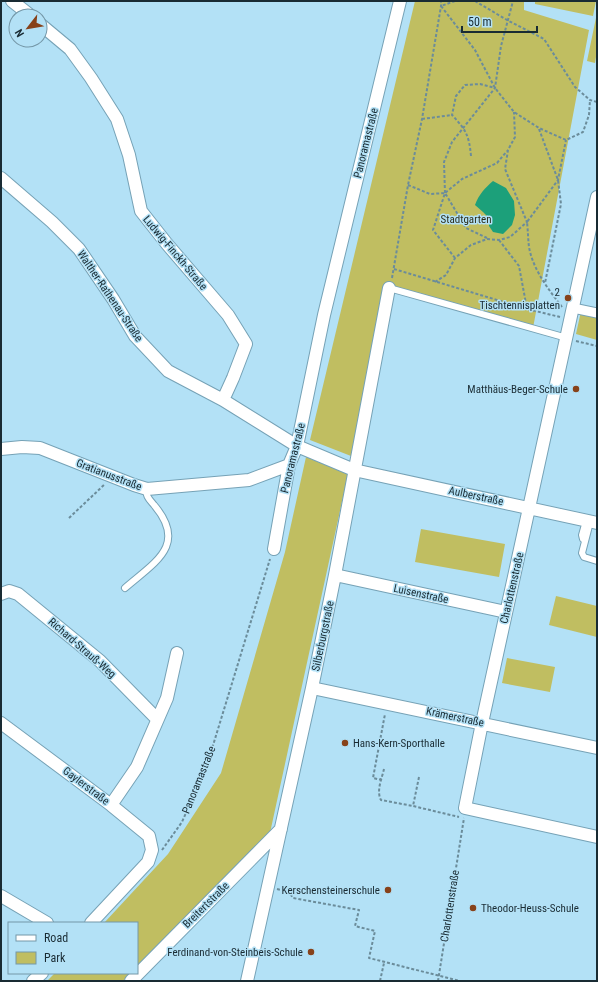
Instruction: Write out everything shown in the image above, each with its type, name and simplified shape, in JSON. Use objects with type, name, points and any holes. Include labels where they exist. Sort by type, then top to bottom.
[{"type":"street","points":[[12,1],[21,8]]},
{"type":"street","name":"Panoramastraße","points":[[274,549],[289,466],[297,446],[324,315],[400,1]]},
{"type":"street","name":"Ludwig-Finckh-Straße","points":[[48,31],[70,49],[117,119],[129,155],[141,211],[167,244],[228,315],[246,344],[223,400]]},
{"type":"street","name":"Walther-Rathenau-Straße","points":[[1,178],[52,222],[79,249],[113,299],[135,336],[168,371],[223,400],[297,446],[354,470]]},
{"type":"street","name":"Charlottenstraße","points":[[465,813],[482,723],[597,196]]},
{"type":"street","name":"Silberburgstraße","points":[[247,981],[312,688],[335,575],[389,288]]},
{"type":"street","points":[[572,313],[597,313]]},
{"type":"street","name":"Gratianusstraße","points":[[1,448],[40,448],[147,489],[249,480],[289,466]]},
{"type":"street","name":"Aulberstraße","points":[[354,470],[591,522]]},
{"type":"street","name":"Luisenstraße","points":[[335,575],[506,612]]},
{"type":"street","name":"Richard-Strauß-Weg","points":[[1,594],[9,591],[18,594],[37,609],[100,661],[157,719]]},
{"type":"street","points":[[111,805],[137,767],[167,698],[177,653]]},
{"type":"street","name":"Krämerstraße","points":[[312,688],[597,748]]},
{"type":"street","name":"Gaylerstraße","points":[[1,722],[111,805],[148,836],[152,850],[148,862]]},
{"type":"street","points":[[465,813],[597,837]]},
{"type":"street","name":"Breitertstraße","points":[[138,974],[281,828]]},
{"type":"street","points":[[92,922],[148,862]]},
{"type":"street","points":[[1,896],[44,922]]},
{"type":"street","points":[[33,981],[41,974]]},
{"type":"lane","points":[[389,288],[567,338]]},
{"type":"lane","points":[[125,588],[159,556],[167,546],[169,538],[168,528],[161,513],[148,497],[146,492],[147,489]]},
{"type":"lane","points":[[591,522],[582,556],[597,561]]},
{"type":"path","points":[[389,288],[394,269],[408,185],[422,119],[441,1]]},
{"type":"path","points":[[441,6],[455,1]]},
{"type":"path","points":[[475,1],[507,20],[544,39],[575,87],[590,100],[597,102]]},
{"type":"path","points":[[455,258],[433,230],[445,193],[444,162],[452,142],[495,88],[501,46],[513,1]]},
{"type":"path","points":[[441,6],[475,50],[495,88],[514,112],[539,128],[566,140],[583,132],[590,116],[590,100]]},
{"type":"path","points":[[452,115],[456,96],[465,85],[480,84],[495,88]]},
{"type":"path","points":[[408,185],[430,194],[445,193],[462,178],[497,163],[508,150],[515,137],[514,112]]},
{"type":"path","points":[[422,119],[452,115]]},
{"type":"path","points":[[452,115],[464,128],[470,141],[471,156]]},
{"type":"path","points":[[539,128],[558,180],[562,204],[545,284]]},
{"type":"path","points":[[445,193],[466,228],[487,239],[499,240],[510,237],[527,222],[558,180],[566,140]]},
{"type":"path","points":[[508,150],[505,169],[527,222],[530,249],[545,284],[572,313]]},
{"type":"path","points":[[435,282],[446,275],[455,258],[470,245],[487,239]]},
{"type":"path","points":[[499,240],[519,266],[527,309]]},
{"type":"path","points":[[394,269],[527,309],[572,313]]},
{"type":"path","points":[[567,338],[597,346]]},
{"type":"path","points":[[68,518],[113,477]]},
{"type":"path","name":"Panoramastraße","points":[[148,862],[161,852],[182,822],[208,765],[274,549]]},
{"type":"path","points":[[382,780],[373,778],[387,703]]},
{"type":"path","points":[[384,769],[379,791],[379,798],[381,800],[465,813]]},
{"type":"path","points":[[413,806],[419,777]]},
{"type":"path","name":"Charlottenstraße","points":[[438,981],[465,813]]},
{"type":"path","points":[[289,892],[294,898],[359,910],[355,926],[375,931],[369,958],[439,974],[460,981]]},
{"type":"path","points":[[380,981],[384,962]]},
{"type":"green space","name":"Stadtgarten","points":[[415,1],[524,1],[524,10],[589,30],[533,328],[385,289],[351,456],[310,440]]},
{"type":"green space","points":[[535,1],[596,1],[593,16],[535,4]]},
{"type":"green space","points":[[597,13],[597,51],[595,63],[587,61]]},
{"type":"green space","points":[[581,311],[597,315],[597,340],[576,334]]},
{"type":"green space","points":[[306,457],[348,474],[270,833],[138,966],[138,922],[105,922],[168,854],[221,773],[285,552]]},
{"type":"green space","points":[[421,529],[505,544],[499,577],[415,562]]},
{"type":"green space","points":[[556,596],[597,606],[597,637],[549,625]]},
{"type":"green space","points":[[507,658],[555,667],[550,692],[502,683]]},
{"type":"green space","points":[[54,974],[130,974],[123,981],[47,981]]},
{"type":"shaded area","points":[[493,181],[506,188],[514,201],[515,215],[512,225],[503,234],[493,232],[489,226],[489,218],[475,205],[482,192]]},
{"type":"place","name":"2 Tischtennisplatten","points":[[568,298]]},
{"type":"place","name":"Matthäus-Beger-Schule","points":[[576,389]]},
{"type":"place","name":"Hans-Kern-Sporthalle","points":[[345,743]]},
{"type":"place","name":"Kerschensteinerschule","points":[[388,890]]},
{"type":"place","name":"Theodor-Heuss-Schule","points":[[473,908]]},
{"type":"place","name":"Ferdinand-von-Steinbeis-Schule","points":[[311,952]]}]
